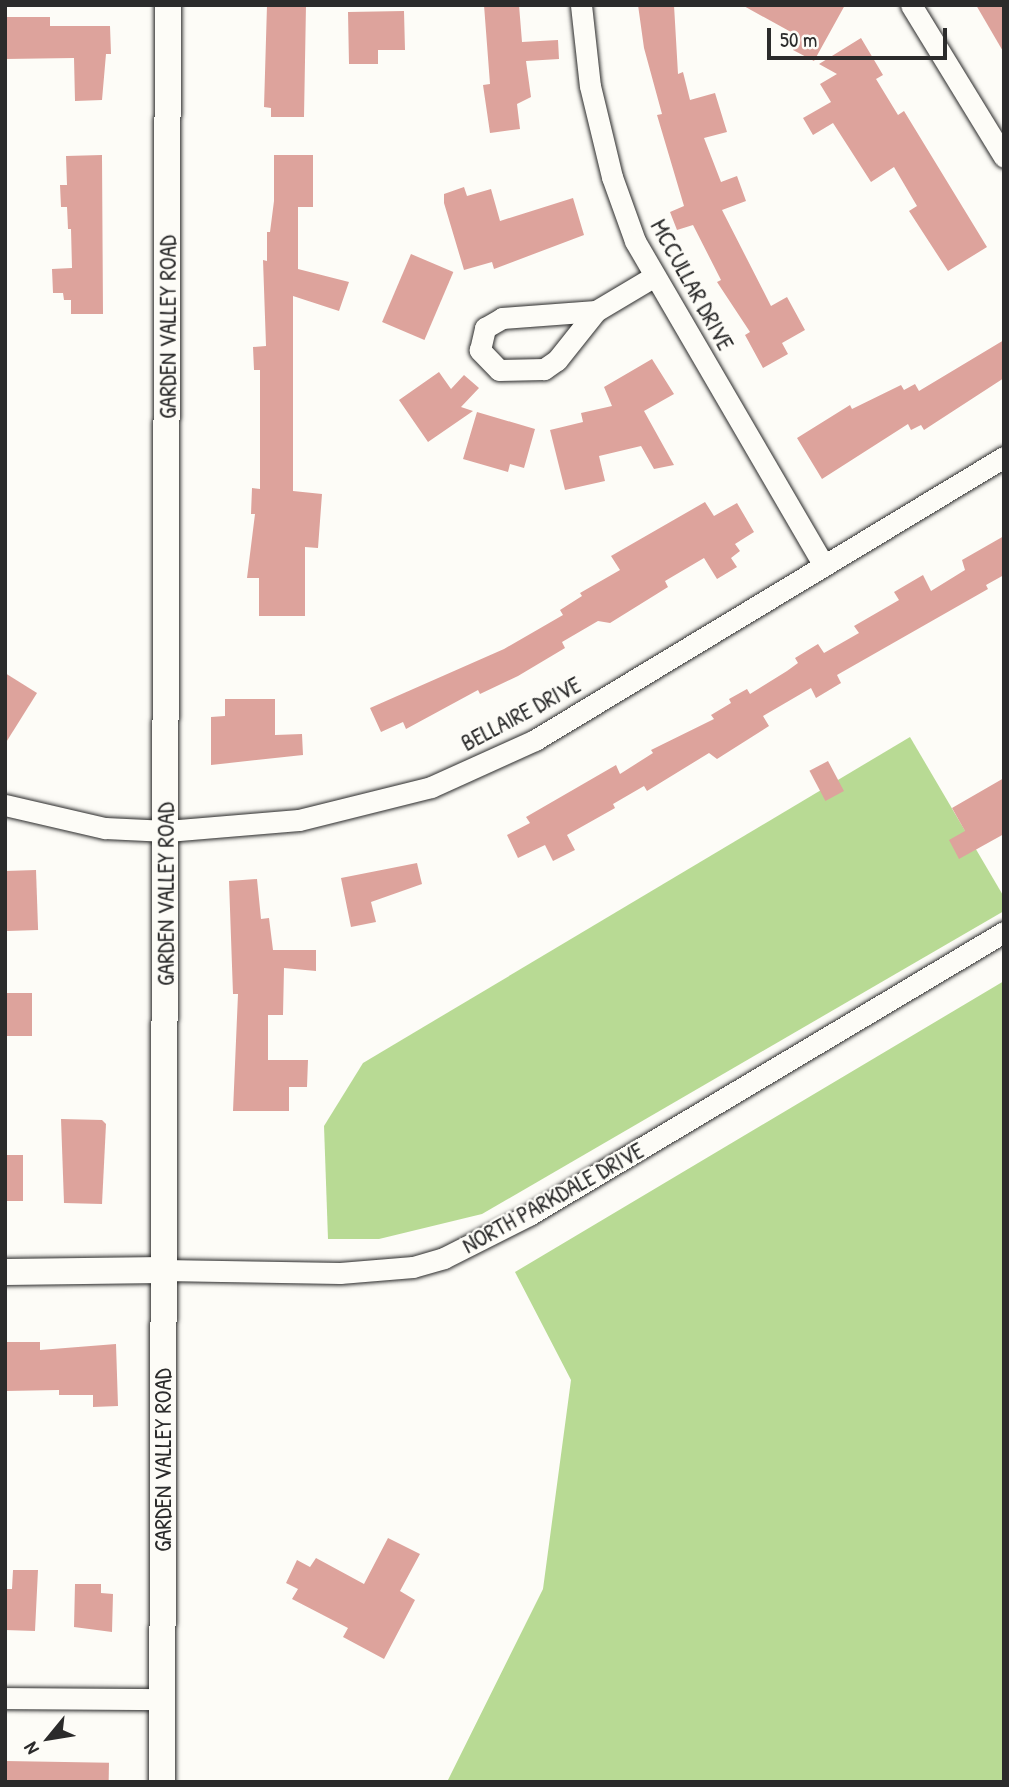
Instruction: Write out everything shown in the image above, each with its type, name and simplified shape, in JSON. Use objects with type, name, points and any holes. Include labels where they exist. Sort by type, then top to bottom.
[{"type":"street","name":"GARDEN VALLEY ROAD","points":[[162,1782],[168,5]]},
{"type":"street","name":"MCCULLAR DRIVE","points":[[581,5],[590,86],[612,177],[653,277],[823,564]]},
{"type":"street","points":[[911,5],[1004,157]]},
{"type":"street","points":[[596,311],[502,318],[485,328],[480,350],[499,370],[544,369],[557,360],[596,311],[653,277]]},
{"type":"street","name":"BELLAIRE DRIVE","points":[[5,805],[105,828],[167,831],[299,820],[365,807],[488,765],[535,740],[1004,457]]},
{"type":"street","name":"NORTH PARKDALE DRIVE","points":[[5,1272],[163,1270],[340,1273],[413,1267],[444,1258],[528,1215],[1004,932]]},
{"type":"street","points":[[5,1698],[163,1699]]},
{"type":"green space","points":[[910,737],[1004,897],[1004,911],[482,1214],[379,1239],[328,1239],[324,1126],[363,1063]]},
{"type":"green space","points":[[1004,981],[1004,1782],[447,1782],[543,1589],[571,1380],[515,1272]]},
{"type":"building","points":[[267,5],[306,5],[304,117],[271,117],[271,108],[264,107]]},
{"type":"building","points":[[484,5],[519,5],[522,42],[558,40],[559,59],[526,61],[531,97],[517,104],[520,129],[490,133],[483,85],[490,84]]},
{"type":"building","points":[[638,5],[674,5],[678,74],[683,72],[690,100],[715,93],[727,132],[704,138],[721,182],[737,176],[746,201],[722,210],[771,306],[787,297],[805,330],[782,343],[788,354],[763,368],[745,335],[750,332],[717,282],[721,280],[693,225],[677,230],[670,212],[684,206],[657,115],[662,114],[644,48]]},
{"type":"building","points":[[742,5],[845,5],[814,61],[793,50],[800,37]]},
{"type":"building","points":[[976,5],[1004,5],[1004,53]]},
{"type":"building","points":[[404,11],[405,50],[378,50],[378,64],[349,64],[348,12]]},
{"type":"building","points":[[5,17],[50,17],[50,26],[110,26],[111,54],[106,54],[102,100],[75,101],[74,58],[5,59]]},
{"type":"building","points":[[861,38],[883,75],[876,79],[898,115],[904,111],[987,247],[948,271],[909,211],[917,206],[894,167],[871,182],[833,123],[813,135],[803,118],[831,102],[820,84],[837,74],[819,64]]},
{"type":"building","points":[[102,155],[103,314],[71,314],[71,300],[64,300],[63,293],[53,293],[52,269],[72,268],[71,229],[68,229],[67,207],[61,207],[60,185],[67,185],[66,156]]},
{"type":"building","points":[[274,155],[313,155],[313,207],[298,207],[298,269],[349,282],[339,311],[293,296],[293,491],[322,494],[318,548],[305,547],[305,616],[259,616],[259,578],[247,578],[255,514],[251,514],[252,488],[260,489],[260,370],[254,370],[253,347],[266,346],[263,260],[267,261],[267,232],[270,232],[274,201]]},
{"type":"building","points":[[464,187],[467,196],[491,189],[500,221],[573,198],[584,235],[494,269],[492,262],[464,270],[444,203],[444,194]]},
{"type":"building","points":[[411,254],[453,272],[424,340],[382,322]]},
{"type":"building","points":[[1004,340],[1004,378],[924,430],[921,425],[911,430],[908,424],[822,479],[797,438],[850,405],[852,409],[901,385],[904,390],[915,384],[919,391]]},
{"type":"building","points":[[652,359],[674,394],[644,411],[674,465],[654,469],[641,446],[599,456],[605,481],[565,490],[550,430],[583,422],[581,413],[612,406],[604,387]]},
{"type":"building","points":[[439,372],[451,389],[464,375],[479,388],[461,407],[473,411],[428,442],[399,400]]},
{"type":"building","points":[[477,412],[535,429],[524,468],[510,464],[508,472],[463,459]]},
{"type":"building","points":[[705,502],[714,516],[737,503],[754,532],[735,544],[740,551],[731,558],[737,567],[717,579],[704,558],[665,581],[668,587],[610,623],[598,621],[562,642],[565,648],[518,676],[480,694],[478,690],[406,729],[403,722],[381,732],[370,708],[504,649],[563,615],[560,610],[582,596],[580,593],[620,570],[611,556]]},
{"type":"building","points":[[1004,536],[1004,575],[986,585],[988,589],[837,675],[841,683],[816,698],[811,688],[763,716],[769,726],[717,759],[709,753],[647,791],[644,786],[613,804],[615,808],[567,835],[575,850],[553,861],[545,845],[518,858],[507,835],[530,823],[526,817],[616,765],[620,774],[653,753],[651,750],[714,719],[711,715],[731,703],[729,699],[747,689],[750,694],[798,663],[795,658],[818,644],[824,653],[859,633],[854,626],[899,600],[894,592],[923,575],[931,591],[965,570],[962,560]]},
{"type":"building","points":[[5,673],[37,693],[5,744]]},
{"type":"building","points":[[225,699],[275,699],[275,735],[302,734],[303,755],[211,765],[211,717],[225,716]]},
{"type":"building","points":[[828,761],[844,791],[825,801],[809,771]]},
{"type":"building","points":[[1004,778],[1004,834],[959,859],[949,840],[965,831],[952,808]]},
{"type":"building","points":[[417,863],[422,884],[371,902],[376,922],[351,927],[341,878]]},
{"type":"building","points":[[36,870],[38,930],[7,931],[5,871]]},
{"type":"building","points":[[257,879],[261,919],[269,918],[273,950],[316,950],[316,971],[284,968],[283,1015],[268,1015],[268,1060],[308,1060],[307,1087],[289,1087],[289,1111],[233,1111],[238,994],[233,994],[229,881]]},
{"type":"building","points":[[5,993],[32,993],[32,1036],[5,1036]]},
{"type":"building","points":[[61,1119],[102,1120],[106,1124],[102,1204],[64,1203]]},
{"type":"building","points":[[5,1155],[23,1155],[23,1201],[5,1201]]},
{"type":"building","points":[[5,1342],[40,1342],[40,1350],[116,1344],[118,1406],[93,1407],[93,1395],[59,1395],[59,1390],[5,1391]]},
{"type":"building","points":[[388,1538],[420,1554],[400,1591],[415,1600],[384,1659],[343,1637],[348,1628],[292,1599],[298,1589],[286,1583],[297,1560],[310,1567],[316,1558],[364,1584]]},
{"type":"building","points":[[13,1570],[38,1570],[35,1631],[5,1630],[5,1589],[12,1589]]},
{"type":"building","points":[[75,1584],[101,1584],[101,1593],[113,1594],[112,1632],[74,1627]]},
{"type":"building","points":[[5,1761],[109,1763],[109,1782],[5,1782]]}]
